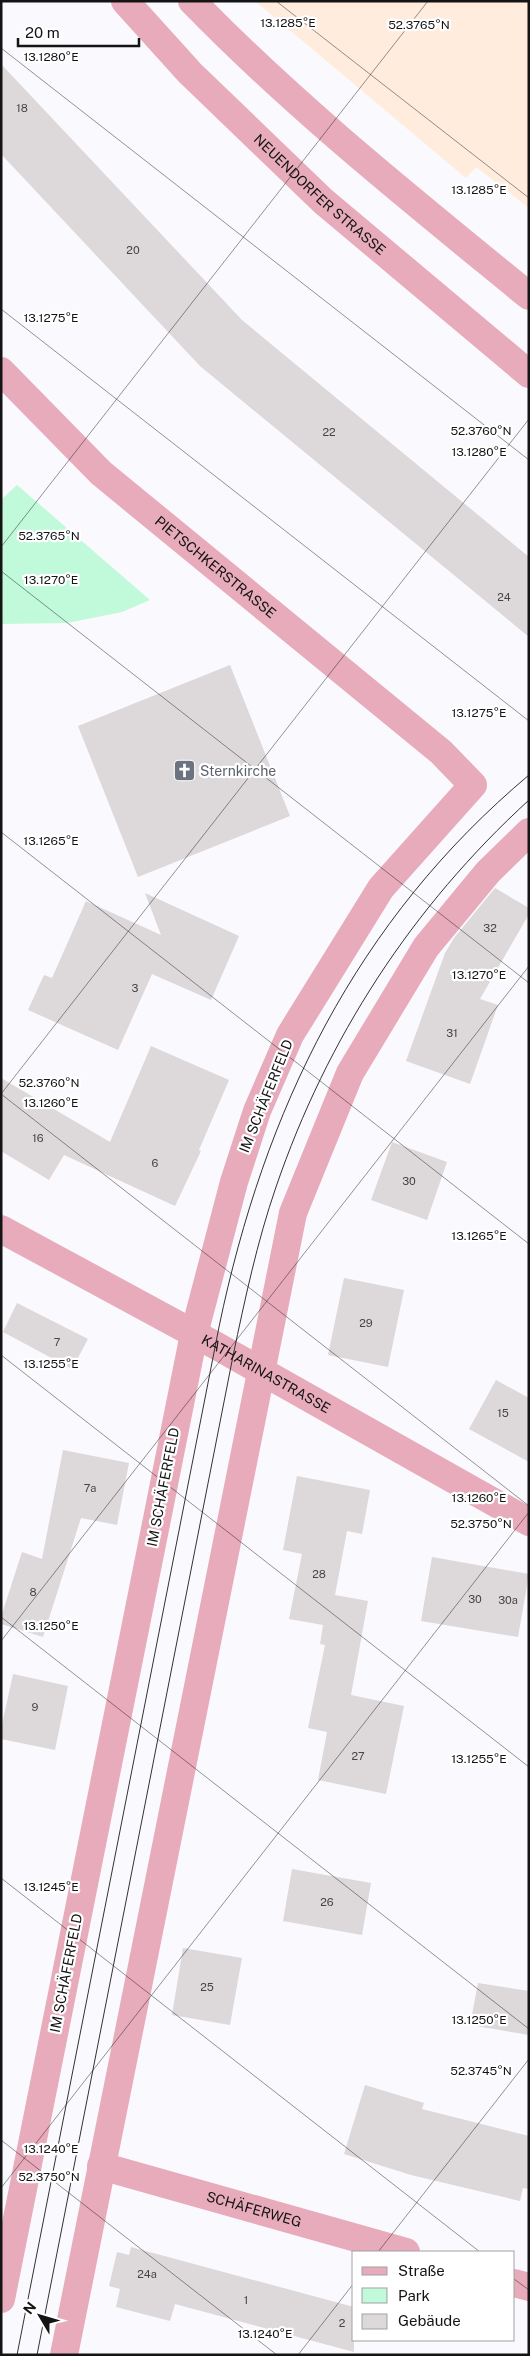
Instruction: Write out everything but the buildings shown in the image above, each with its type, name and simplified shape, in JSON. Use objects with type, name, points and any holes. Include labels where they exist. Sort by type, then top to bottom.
[{"type":"street","name":"NEUENDORFER STRASSE","points":[[125,1],[190,74],[323,201],[529,374]]},
{"type":"street","points":[[192,1],[226,36],[360,160],[529,296]]},
{"type":"street","name":"PIETSCHKERSTRASSE","points":[[1,371],[101,473],[441,752]]},
{"type":"street","name":"IM SCHÄFERFELD","points":[[1,2299],[194,1334],[234,1182],[257,1111],[290,1035],[381,888],[473,785],[441,752]]},
{"type":"street","points":[[64,2355],[293,1213],[350,1072],[426,947],[488,872],[529,832]]},
{"type":"street","name":"KATHARINASTRASSE","points":[[1,1229],[194,1334],[529,1522]]},
{"type":"street","name":"SCHÄFERWEG","points":[[101,2166],[402,2251]]},
{"type":"street","points":[[515,2283],[529,2287]]},
{"type":"shaded area","points":[[255,1],[529,1],[529,208],[476,167],[466,178]]},
{"type":"green space","points":[[17,485],[150,600],[122,612],[67,623],[3,624],[1,627],[1,500]]},
{"type":"tram line","points":[[17,2355],[219,1327],[238,1247],[262,1170],[291,1095],[326,1024],[367,956],[414,892],[468,831],[529,775]]},
{"type":"tram line","points":[[37,2355],[233,1356],[252,1271],[269,1208],[297,1132],[321,1079],[348,1027],[378,978],[411,930],[447,885],[487,841],[529,800]]},
{"type":"place","name":"Sternkirche","points":[[184,771]]}]
